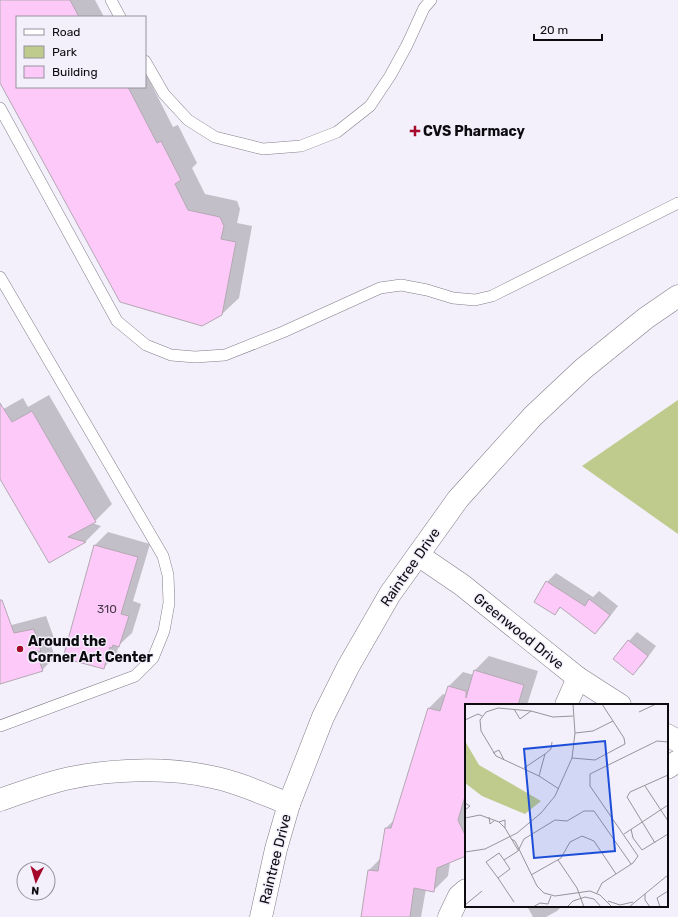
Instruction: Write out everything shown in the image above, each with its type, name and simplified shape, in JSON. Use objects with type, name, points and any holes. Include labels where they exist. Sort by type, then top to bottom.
[{"type":"street","name":"Raintree Drive","points":[[261,917],[276,849],[289,804],[323,717],[348,667],[390,594],[458,499],[533,416],[583,369],[646,318],[678,296]]},
{"type":"street","name":"Greenwood Drive","points":[[418,555],[462,585],[578,678],[618,704]]},
{"type":"street","points":[[566,704],[578,678]]},
{"type":"street","points":[[668,735],[678,742]]},
{"type":"street","points":[[668,767],[678,761]]},
{"type":"street","points":[[0,800],[69,778],[104,772],[150,770],[211,776],[239,784],[289,804]]},
{"type":"street","points":[[449,917],[459,896],[465,891]]},
{"type":"lane","points":[[111,0],[119,16]]},
{"type":"lane","points":[[146,63],[164,94],[188,120],[215,137],[262,149],[301,146],[337,132],[370,106],[390,76],[407,45],[424,8],[431,0]]},
{"type":"lane","points":[[0,108],[117,321],[146,345],[171,355],[195,357],[225,355],[265,340],[380,288],[401,285],[427,290],[453,298],[475,300],[492,296],[678,203]]},
{"type":"lane","points":[[0,277],[163,556],[168,575],[169,603],[164,631],[153,658],[135,676],[0,726]]},
{"type":"green space","points":[[678,400],[678,534],[582,466]]},
{"type":"building","points":[[0,0],[70,0],[78,16],[16,16],[16,88],[129,88],[157,143],[161,141],[181,180],[175,184],[188,210],[220,217],[224,226],[221,239],[236,242],[222,315],[202,326],[120,302],[0,83]]},
{"type":"building","points":[[0,403],[12,422],[32,411],[96,522],[68,537],[86,542],[49,563],[0,479]]},
{"type":"building","points":[[94,545],[138,557],[121,614],[129,616],[119,647],[113,645],[112,648],[110,647],[104,669],[63,658]]},
{"type":"building","points":[[546,581],[585,606],[589,599],[610,615],[595,634],[560,607],[555,615],[534,602]]},
{"type":"building","name":"Around the Corner Art Center","points":[[0,600],[2,600],[14,633],[34,629],[41,652],[35,650],[43,671],[0,684]]},
{"type":"building","points":[[628,640],[648,656],[633,675],[613,659]]},
{"type":"building","points":[[474,670],[524,685],[518,704],[465,704],[465,796],[458,820],[465,835],[465,856],[437,868],[434,892],[414,888],[410,917],[361,917],[368,870],[378,871],[385,828],[391,828],[428,708],[440,711],[448,686],[466,691],[466,698]]},
{"type":"place","name":"CVS Pharmacy","points":[[415,131]]},
{"type":"place","name":"Around the Corner Art Center","points":[[20,649]]}]
